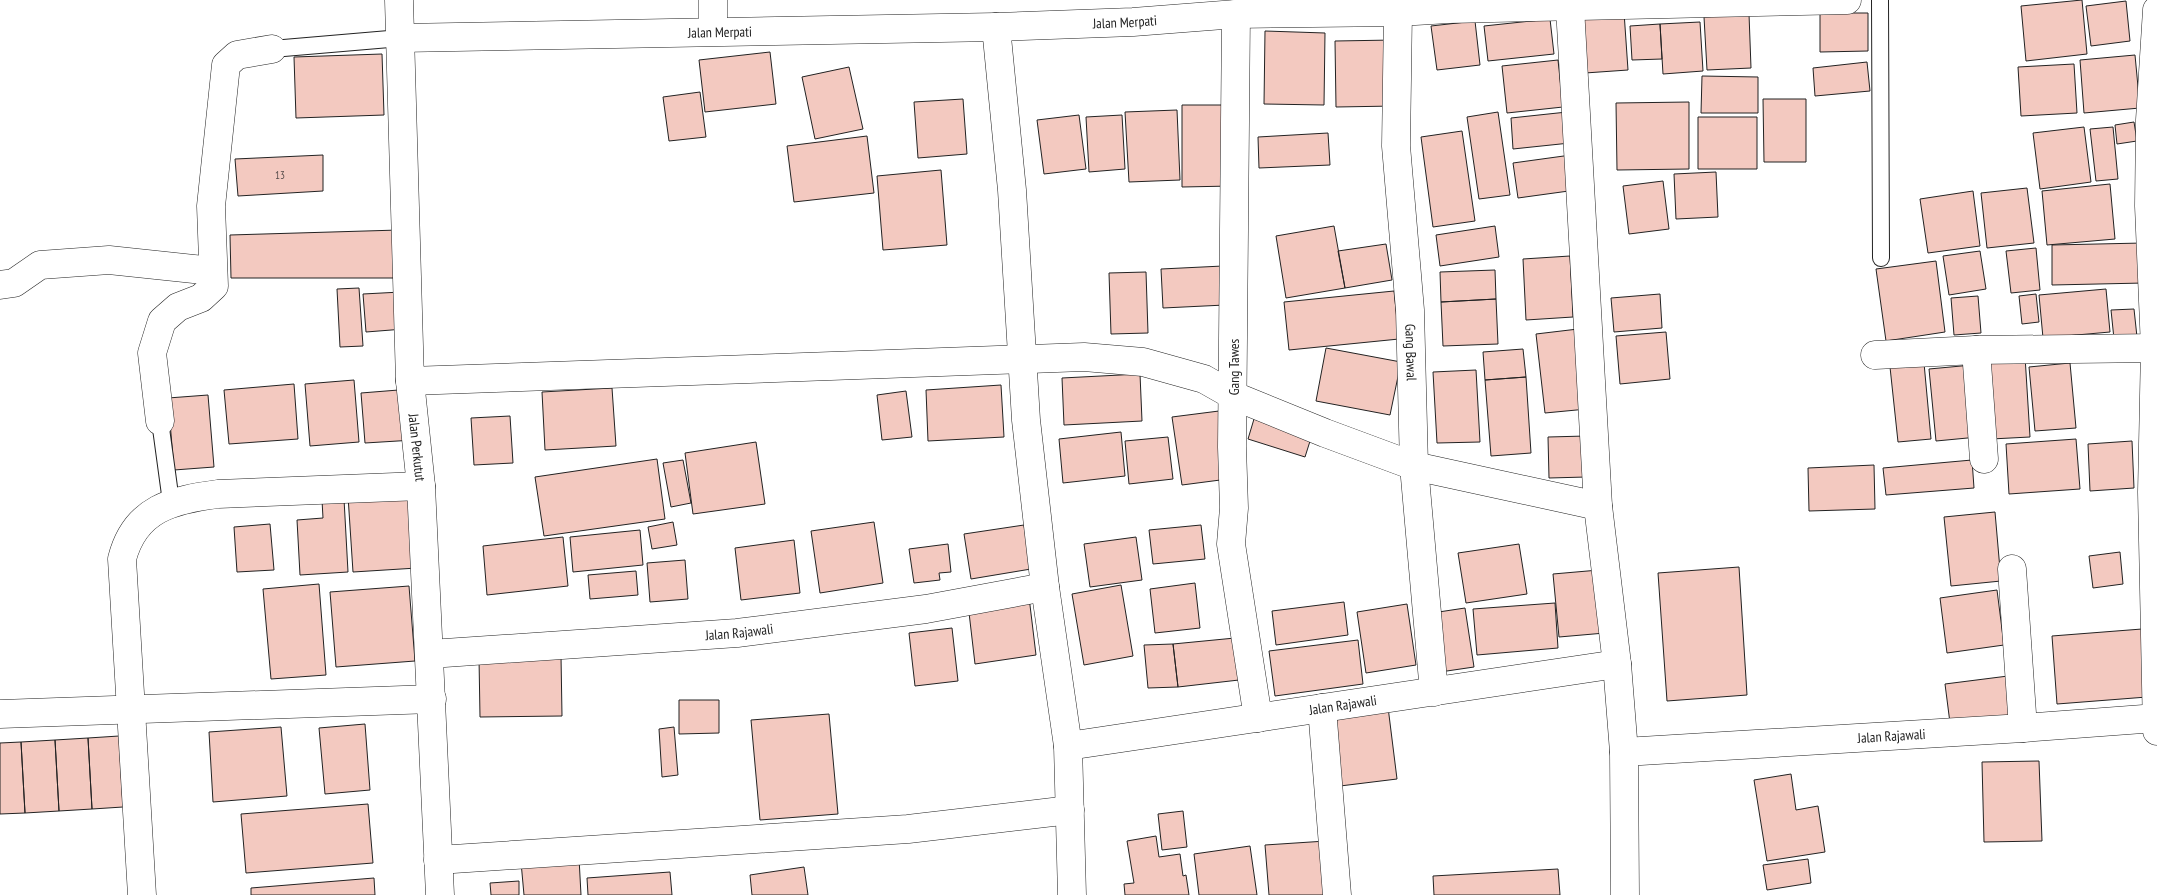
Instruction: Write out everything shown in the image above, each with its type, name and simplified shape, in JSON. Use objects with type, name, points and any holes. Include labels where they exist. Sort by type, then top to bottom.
[{"type":"street","name":"Jalan Perkutut","points":[[399,0],[410,381],[421,486],[440,895]]},
{"type":"street","points":[[713,0],[714,31]]},
{"type":"street","name":"Jalan Merpati","points":[[401,38],[996,27],[1133,11],[1236,14],[1398,12],[1449,4],[1570,7],[1598,3],[1847,0]]},
{"type":"street","points":[[1570,7],[1598,506],[1618,664],[1624,752],[1625,895]]},
{"type":"street","points":[[2157,10],[2150,120],[2149,206],[2156,348],[2154,492],[2157,731]]},
{"type":"street","name":"Gang Bawal","points":[[1398,12],[1396,146],[1410,310],[1414,466],[1434,692]]},
{"type":"street","name":"Gang Tawes","points":[[1236,14],[1234,396],[1232,447],[1234,508],[1231,544],[1258,718]]},
{"type":"street","points":[[996,27],[1012,190],[1027,438],[1045,587],[1068,746],[1072,895]]},
{"type":"street","points":[[160,421],[152,353],[162,322],[178,307],[201,298],[214,286],[211,206],[226,66],[237,55],[272,49]]},
{"type":"street","points":[[0,285],[14,283],[40,265],[109,260],[213,271]]},
{"type":"street","points":[[1876,355],[1976,350],[2156,348]]},
{"type":"street","points":[[1976,350],[1984,459]]},
{"type":"street","points":[[410,381],[1084,357],[1143,362],[1204,379],[1234,396],[1325,433],[1414,466],[1598,506]]},
{"type":"street","points":[[142,895],[122,559],[126,546],[143,521],[171,502],[218,494],[421,486]]},
{"type":"street","points":[[2012,568],[2023,728]]},
{"type":"street","name":"Jalan Rajawali","points":[[430,654],[737,633],[926,609],[1045,587]]},
{"type":"street","name":"Jalan Rajawali","points":[[1068,746],[1618,664]]},
{"type":"street","points":[[0,714],[432,699]]},
{"type":"street","points":[[1322,708],[1337,895]]},
{"type":"street","name":"Jalan Rajawali","points":[[1624,752],[2157,718]]},
{"type":"street","points":[[438,860],[908,829],[1070,810]]},
{"type":"lane","points":[[1880,0],[1881,258]]},
{"type":"lane","points":[[272,49],[401,38]]},
{"type":"lane","points":[[160,421],[171,502]]},
{"type":"building","points":[[2082,0],[2087,54],[2026,61],[2021,6]]},
{"type":"building","points":[[2126,1],[2130,41],[2091,46],[2086,6]]},
{"type":"building","points":[[1624,12],[1628,70],[1585,73],[1582,15]]},
{"type":"building","points":[[1820,13],[1868,13],[1868,51],[1820,52]]},
{"type":"building","points":[[1749,14],[1751,68],[1707,70],[1704,17]]},
{"type":"building","points":[[1550,19],[1554,54],[1488,61],[1484,26]]},
{"type":"building","points":[[1475,21],[1480,65],[1437,70],[1431,26]]},
{"type":"building","points":[[1700,22],[1703,71],[1663,74],[1660,24]]},
{"type":"building","points":[[1660,24],[1662,59],[1632,60],[1630,26]]},
{"type":"building","points":[[1265,31],[1325,33],[1324,105],[1264,104]]},
{"type":"building","points":[[1394,40],[1395,106],[1336,107],[1335,41]]},
{"type":"building","points":[[770,52],[776,104],[705,112],[699,60]]},
{"type":"building","points":[[382,54],[384,115],[296,118],[294,57]]},
{"type":"building","points":[[2135,55],[2140,108],[2084,113],[2080,60]]},
{"type":"building","points":[[1558,60],[1563,107],[1507,113],[1502,66]]},
{"type":"building","points":[[1867,62],[1870,91],[1815,96],[1813,68]]},
{"type":"building","points":[[2074,64],[2077,113],[2021,116],[2018,67]]},
{"type":"building","points":[[849,67],[863,129],[815,139],[802,77]]},
{"type":"building","points":[[1702,76],[1758,77],[1758,113],[1701,113]]},
{"type":"building","points":[[700,92],[706,137],[669,141],[663,97]]},
{"type":"building","points":[[963,99],[967,154],[918,158],[914,102]]},
{"type":"building","points":[[1763,99],[1806,99],[1806,162],[1764,162]]},
{"type":"building","points":[[1689,102],[1689,169],[1617,170],[1616,103]]},
{"type":"building","points":[[1182,105],[1231,105],[1232,186],[1182,187]]},
{"type":"building","points":[[1177,110],[1180,180],[1129,182],[1125,112]]},
{"type":"building","points":[[1498,112],[1510,195],[1479,199],[1467,117]]},
{"type":"building","points":[[1567,112],[1570,143],[1513,149],[1511,118]]},
{"type":"building","points":[[1079,115],[1086,169],[1044,174],[1037,120]]},
{"type":"building","points":[[1122,115],[1125,169],[1089,172],[1086,117]]},
{"type":"building","points":[[1698,117],[1757,117],[1757,169],[1698,169]]},
{"type":"building","points":[[2134,122],[2137,141],[2117,144],[2115,125]]},
{"type":"building","points":[[2084,127],[2091,182],[2040,189],[2033,133]]},
{"type":"building","points":[[2113,127],[2118,179],[2096,181],[2090,129]]},
{"type":"building","points":[[1462,131],[1475,221],[1433,227],[1421,137]]},
{"type":"building","points":[[1328,133],[1330,165],[1259,168],[1258,137]]},
{"type":"building","points":[[867,136],[874,193],[794,202],[787,146]]},
{"type":"building","points":[[323,155],[323,191],[238,196],[235,159]]},
{"type":"building","points":[[1571,155],[1576,190],[1518,198],[1513,163]]},
{"type":"building","points":[[941,170],[947,245],[883,250],[877,176]]},
{"type":"building","points":[[1716,172],[1718,217],[1676,219],[1674,174]]},
{"type":"building","points":[[1663,181],[1669,229],[1629,234],[1623,186]]},
{"type":"building","points":[[2110,184],[2115,239],[2047,245],[2042,191]]},
{"type":"building","points":[[2027,188],[2034,243],[1987,248],[1981,193]]},
{"type":"building","points":[[1973,191],[1980,246],[1928,253],[1920,199]]},
{"type":"building","points":[[1334,226],[1345,288],[1286,298],[1276,236]]},
{"type":"building","points":[[1495,226],[1499,257],[1440,266],[1436,235]]},
{"type":"building","points":[[399,230],[402,278],[231,278],[230,235]]},
{"type":"building","points":[[2143,243],[2144,283],[2052,285],[2052,245]]},
{"type":"building","points":[[1386,244],[1392,280],[1345,288],[1338,251]]},
{"type":"building","points":[[2036,248],[2040,290],[2011,293],[2006,251]]},
{"type":"building","points":[[1980,251],[1986,289],[1949,295],[1943,256]]},
{"type":"building","points":[[1570,256],[1573,317],[1526,320],[1523,259]]},
{"type":"building","points":[[1936,261],[1945,332],[1886,341],[1876,269]]},
{"type":"building","points":[[1223,266],[1225,305],[1163,308],[1161,269]]},
{"type":"building","points":[[1495,270],[1496,299],[1441,302],[1440,272]]},
{"type":"building","points":[[1146,272],[1148,333],[1111,334],[1109,273]]},
{"type":"building","points":[[359,288],[363,346],[340,347],[337,289]]},
{"type":"building","points":[[2106,289],[2110,332],[2043,338],[2039,295]]},
{"type":"building","points":[[1394,291],[1399,339],[1289,350],[1284,302]]},
{"type":"building","points":[[401,292],[404,329],[366,332],[363,294]]},
{"type":"building","points":[[1660,294],[1662,328],[1614,332],[1611,298]]},
{"type":"building","points":[[2036,294],[2039,322],[2022,324],[2019,296]]},
{"type":"building","points":[[1978,296],[1981,333],[1954,335],[1951,298]]},
{"type":"building","points":[[1496,299],[1498,344],[1443,346],[1441,302]]},
{"type":"building","points":[[2134,309],[2137,337],[2114,339],[2111,310]]},
{"type":"building","points":[[1578,329],[1587,409],[1545,413],[1536,334]]},
{"type":"building","points":[[1666,332],[1670,379],[1620,384],[1616,336]]},
{"type":"building","points":[[1326,348],[1401,362],[1390,415],[1316,401]]},
{"type":"building","points":[[1523,349],[1526,377],[1485,380],[1483,352]]},
{"type":"building","points":[[2025,356],[2030,437],[1991,439],[1986,358]]},
{"type":"building","points":[[1924,363],[1931,439],[1898,442],[1890,367]]},
{"type":"building","points":[[2070,363],[2076,428],[2035,431],[2029,367]]},
{"type":"building","points":[[1972,365],[1978,437],[1936,441],[1929,369]]},
{"type":"building","points":[[1476,370],[1480,442],[1437,443],[1433,372]]},
{"type":"building","points":[[1140,374],[1142,421],[1064,425],[1062,378]]},
{"type":"building","points":[[1526,377],[1531,453],[1491,456],[1485,380]]},
{"type":"building","points":[[354,380],[359,442],[310,446],[305,384]]},
{"type":"building","points":[[294,384],[298,439],[229,444],[224,390]]},
{"type":"building","points":[[1001,385],[1004,437],[928,441],[926,390]]},
{"type":"building","points":[[612,388],[616,446],[545,450],[542,392]]},
{"type":"building","points":[[411,389],[414,440],[365,443],[361,393]]},
{"type":"building","points":[[906,391],[912,437],[882,440],[877,395]]},
{"type":"building","points":[[208,395],[214,467],[174,470],[168,398]]},
{"type":"building","points":[[1219,411],[1228,479],[1182,485],[1172,417]]},
{"type":"building","points":[[510,416],[513,463],[474,465],[471,418]]},
{"type":"building","points":[[1254,419],[1311,438],[1305,457],[1248,439]]},
{"type":"building","points":[[1121,432],[1125,476],[1063,483],[1059,439]]},
{"type":"building","points":[[1586,436],[1586,477],[1549,478],[1548,437]]},
{"type":"building","points":[[1168,437],[1173,479],[1129,484],[1125,441]]},
{"type":"building","points":[[2076,439],[2080,489],[2009,494],[2006,444]]},
{"type":"building","points":[[2132,441],[2134,488],[2090,491],[2088,444]]},
{"type":"building","points":[[756,442],[765,504],[693,514],[685,453]]},
{"type":"building","points":[[657,459],[665,519],[544,536],[535,477]]},
{"type":"building","points":[[683,460],[691,503],[671,507],[663,463]]},
{"type":"building","points":[[1972,460],[1974,488],[1886,495],[1883,468]]},
{"type":"building","points":[[1874,465],[1875,509],[1809,511],[1808,468]]},
{"type":"building","points":[[412,493],[417,568],[353,572],[348,496]]},
{"type":"building","points":[[344,499],[348,572],[300,575],[297,520],[323,518],[322,500]]},
{"type":"building","points":[[1995,512],[2001,581],[1951,586],[1944,517]]},
{"type":"building","points":[[673,522],[677,545],[652,549],[648,527]]},
{"type":"building","points":[[874,522],[883,583],[820,593],[811,531]]},
{"type":"building","points":[[270,524],[274,570],[237,572],[234,527]]},
{"type":"building","points":[[1024,525],[1031,569],[971,579],[964,534]]},
{"type":"building","points":[[1201,525],[1205,559],[1153,564],[1149,530]]},
{"type":"building","points":[[640,530],[643,565],[573,572],[570,537]]},
{"type":"building","points":[[563,537],[568,586],[487,595],[483,546]]},
{"type":"building","points":[[1136,537],[1142,580],[1090,587],[1084,544]]},
{"type":"building","points":[[794,540],[800,593],[741,600],[735,548]]},
{"type":"building","points":[[948,544],[951,572],[939,573],[940,580],[914,583],[909,549]]},
{"type":"building","points":[[1519,544],[1527,594],[1466,603],[1458,553]]},
{"type":"building","points":[[2120,552],[2123,584],[2093,588],[2089,556]]},
{"type":"building","points":[[685,560],[688,599],[650,602],[647,563]]},
{"type":"building","points":[[1739,567],[1747,695],[1667,701],[1658,573]]},
{"type":"building","points":[[1599,570],[1605,633],[1559,637],[1553,574]]},
{"type":"building","points":[[636,571],[638,595],[590,599],[588,575]]},
{"type":"building","points":[[1195,583],[1200,628],[1155,633],[1150,589]]},
{"type":"building","points":[[319,584],[326,675],[271,679],[263,589]]},
{"type":"building","points":[[1121,585],[1133,656],[1084,665],[1072,594]]},
{"type":"building","points":[[409,586],[415,661],[336,667],[330,592]]},
{"type":"building","points":[[1997,590],[2004,645],[1947,653],[1940,598]]},
{"type":"building","points":[[1029,597],[1036,655],[975,664],[968,604]]},
{"type":"building","points":[[1344,602],[1348,635],[1276,645],[1272,611]]},
{"type":"building","points":[[1555,603],[1558,648],[1477,655],[1473,609]]},
{"type":"building","points":[[1407,604],[1416,665],[1366,673],[1357,612]]},
{"type":"building","points":[[1465,608],[1474,667],[1440,672],[1432,613]]},
{"type":"building","points":[[952,628],[958,681],[915,686],[909,633]]},
{"type":"building","points":[[2142,629],[2147,697],[2057,704],[2052,636]]},
{"type":"building","points":[[1235,638],[1239,680],[1178,687],[1173,644]]},
{"type":"building","points":[[1358,640],[1363,684],[1275,696],[1269,651]]},
{"type":"building","points":[[1173,644],[1178,687],[1148,688],[1144,645]]},
{"type":"building","points":[[561,656],[562,716],[480,717],[479,658]]},
{"type":"building","points":[[2008,676],[2013,715],[1950,723],[1945,684]]},
{"type":"building","points":[[679,700],[719,700],[719,733],[679,734]]},
{"type":"building","points":[[1388,707],[1397,779],[1340,786],[1331,715]]},
{"type":"building","points":[[829,714],[838,814],[760,820],[751,720]]},
{"type":"building","points":[[365,724],[370,790],[325,794],[319,728]]},
{"type":"building","points":[[281,727],[287,796],[213,802],[209,732]]},
{"type":"building","points":[[674,727],[678,775],[662,777],[659,729]]},
{"type":"building","points":[[119,736],[123,807],[92,809],[88,738]]},
{"type":"building","points":[[88,738],[92,809],[59,811],[55,740]]},
{"type":"building","points":[[55,740],[59,811],[25,813],[21,742]]},
{"type":"building","points":[[21,742],[25,813],[0,814],[0,743]]},
{"type":"building","points":[[2039,761],[2042,841],[1984,842],[1982,762]]},
{"type":"building","points":[[1791,774],[1796,810],[1818,806],[1825,852],[1767,861],[1754,780]]},
{"type":"building","points":[[368,804],[373,863],[246,873],[241,814]]},
{"type":"building","points":[[1183,811],[1187,847],[1162,850],[1158,814]]},
{"type":"building","points":[[1156,836],[1159,857],[1180,854],[1183,876],[1186,875],[1189,895],[1125,895],[1124,884],[1134,883],[1127,841]]},
{"type":"building","points":[[1326,841],[1331,895],[1269,895],[1265,845]]},
{"type":"building","points":[[1250,846],[1257,895],[1199,895],[1194,854]]},
{"type":"building","points":[[579,858],[581,895],[524,895],[521,862]]},
{"type":"building","points":[[1808,859],[1811,883],[1767,890],[1763,865]]},
{"type":"building","points":[[804,867],[808,895],[752,895],[750,875]]},
{"type":"building","points":[[1558,869],[1560,895],[1434,895],[1433,876]]},
{"type":"building","points":[[670,872],[672,895],[588,895],[587,878]]},
{"type":"building","points":[[374,878],[375,895],[251,895],[251,888]]},
{"type":"building","points":[[519,881],[519,895],[491,895],[490,883]]}]
